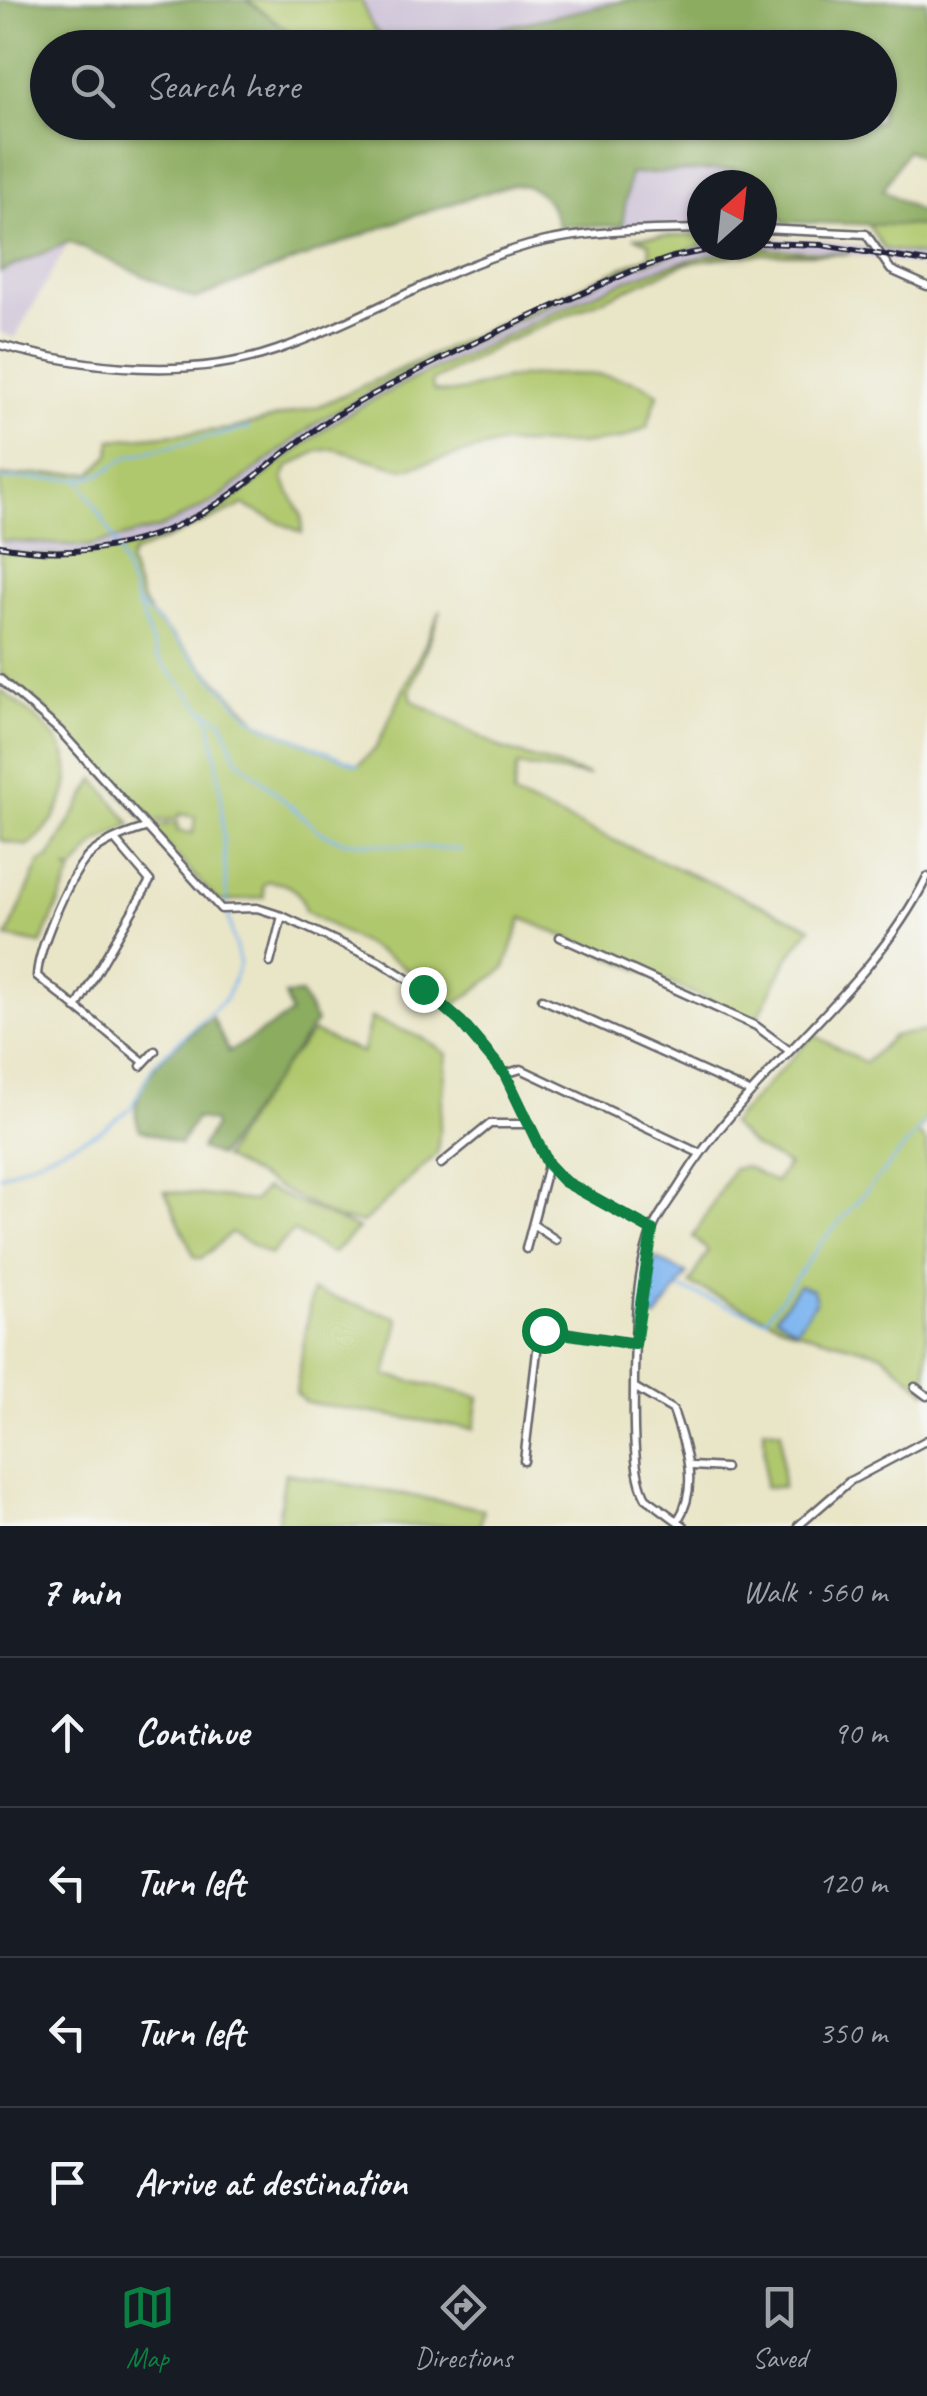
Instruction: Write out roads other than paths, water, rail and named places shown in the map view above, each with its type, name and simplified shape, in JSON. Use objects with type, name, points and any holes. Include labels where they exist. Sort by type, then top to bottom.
[{"type":"street","points":[[0,345],[132,366],[196,368],[278,350],[461,269],[530,245],[621,231],[687,229]]},
{"type":"street","points":[[777,229],[866,234],[891,270],[927,286]]},
{"type":"street","points":[[0,679],[60,731],[221,909],[256,908],[282,916],[401,973],[461,1022],[505,1074],[548,1164],[564,1181],[652,1230]]},
{"type":"street","points":[[144,828],[115,840],[83,862],[38,967],[40,981],[143,1064],[155,1051]]},
{"type":"street","points":[[76,1008],[150,880],[115,840]]},
{"type":"street","points":[[634,1387],[673,1410],[692,1466],[681,1523],[642,1491],[634,1387],[635,1344],[652,1230],[699,1153],[748,1091],[877,958],[905,921],[927,878]]},
{"type":"street","points":[[270,963],[282,916]]},
{"type":"street","points":[[560,937],[756,1026],[787,1049]]},
{"type":"street","points":[[542,999],[748,1091]]},
{"type":"street","points":[[505,1074],[521,1068],[699,1153]]},
{"type":"street","points":[[441,1164],[490,1124],[530,1124]]},
{"type":"street","points":[[526,1249],[548,1164]]},
{"type":"street","points":[[534,1226],[556,1240]]},
{"type":"street","points":[[524,1461],[539,1334],[544,1330],[635,1344]]},
{"type":"street","points":[[914,1386],[927,1396]]},
{"type":"street","points":[[798,1526],[850,1481],[927,1440]]},
{"type":"street","points":[[692,1466],[724,1468]]},
{"type":"water","points":[[655,1258],[687,1274],[657,1318],[646,1315]]},
{"type":"water","points":[[799,1285],[813,1290],[816,1301],[796,1329],[776,1316]]},
{"type":"waterway","points":[[80,479],[99,475],[129,456],[249,428]]},
{"type":"waterway","points":[[0,479],[80,479],[114,539],[157,657],[210,718],[220,783],[227,905]]},
{"type":"waterway","points":[[136,606],[143,607],[262,725],[358,765]]},
{"type":"waterway","points":[[203,709],[222,720],[236,758],[319,831],[341,841],[461,850]]},
{"type":"waterway","points":[[0,1176],[99,1132],[130,1109],[154,1064],[226,998],[240,964],[227,913]]},
{"type":"waterway","points":[[679,1288],[765,1319],[822,1242],[927,1121]]},
{"type":"railway","points":[[777,244],[822,245],[927,262]]},
{"type":"railway","points":[[0,546],[31,550],[94,549],[154,535],[210,509],[307,435],[420,369],[632,271],[687,254]]}]
